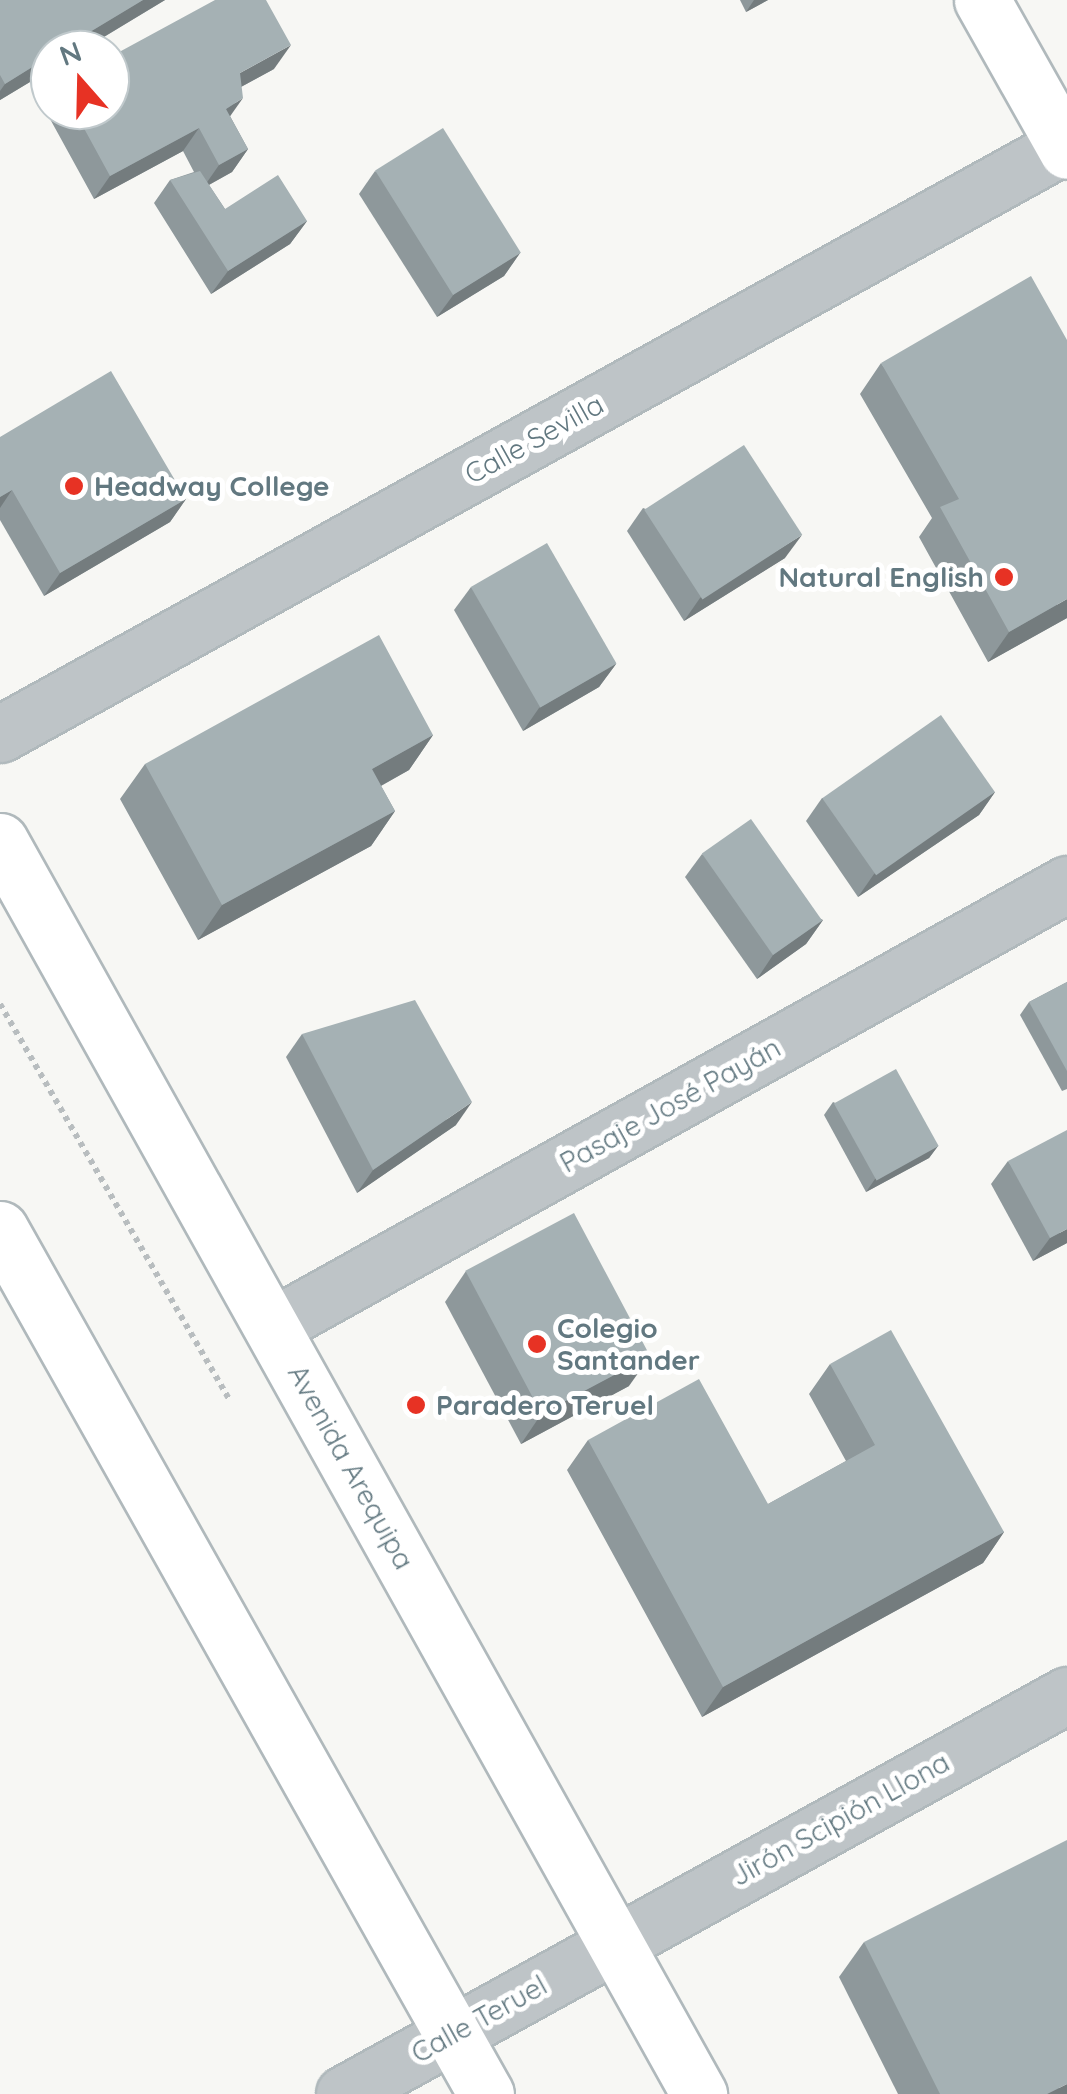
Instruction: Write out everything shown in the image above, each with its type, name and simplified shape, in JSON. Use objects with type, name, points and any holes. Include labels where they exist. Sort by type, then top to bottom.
[{"type":"main road","points":[[982,0],[1066,147]]},
{"type":"main road","name":"Avenida Arequipa","points":[[0,841],[274,1326],[699,2094]]},
{"type":"main road","points":[[0,1229],[486,2094]]},
{"type":"street","name":"Calle Sevilla","points":[[0,734],[1066,147]]},
{"type":"street","name":"Pasaje José Payán","points":[[274,1326],[1067,884]]},
{"type":"street","name":"Jirón Scipión Llona","points":[[614,1943],[1067,1695]]},
{"type":"street","name":"Calle Teruel","points":[[344,2094],[614,1943]]},
{"type":"building","points":[[0,0],[143,0],[93,30],[30,30],[30,68],[5,84],[0,75]]},
{"type":"building","points":[[215,0],[266,0],[291,45],[240,73],[243,98],[226,109],[248,149],[219,165],[199,128],[110,176],[85,130],[130,130],[130,46]]},
{"type":"building","points":[[443,128],[521,253],[453,295],[375,170]]},
{"type":"building","points":[[200,171],[225,209],[278,175],[307,221],[228,271],[170,180]]},
{"type":"building","points":[[1031,276],[1067,340],[1067,599],[1009,632],[940,507],[959,499],[881,363]]},
{"type":"building","name":"Headway College","points":[[111,371],[186,499],[60,573],[12,490],[0,497],[0,437]]},
{"type":"building","points":[[744,445],[802,535],[702,600],[644,510]]},
{"type":"building","points":[[547,543],[616,663],[540,707],[471,587]]},
{"type":"building","points":[[379,635],[433,735],[372,769],[395,811],[222,905],[145,764]]},
{"type":"building","points":[[941,715],[995,792],[876,875],[822,798]]},
{"type":"building","points":[[751,819],[822,921],[773,955],[702,853]]},
{"type":"building","points":[[1067,982],[1067,1071],[1029,1002]]},
{"type":"building","points":[[415,1000],[472,1102],[373,1170],[302,1034]]},
{"type":"building","points":[[896,1069],[939,1146],[877,1180],[834,1103]]},
{"type":"building","points":[[1067,1130],[1067,1229],[1050,1238],[1008,1161]]},
{"type":"building","name":"Colegio Santander","points":[[574,1213],[650,1356],[541,1414],[465,1271]]},
{"type":"building","points":[[891,1330],[1004,1532],[723,1687],[588,1440],[699,1379],[768,1504],[875,1445],[830,1364]]},
{"type":"building","points":[[1067,1840],[1067,2084],[1047,2094],[940,2094],[864,1942]]},
{"type":"place","name":"Headway College","points":[[74,486]]},
{"type":"place","name":"Natural English","points":[[1004,577]]},
{"type":"place","name":"Colegio Santander","points":[[537,1344]]},
{"type":"place","name":"Paradero Teruel","points":[[416,1405]]}]
